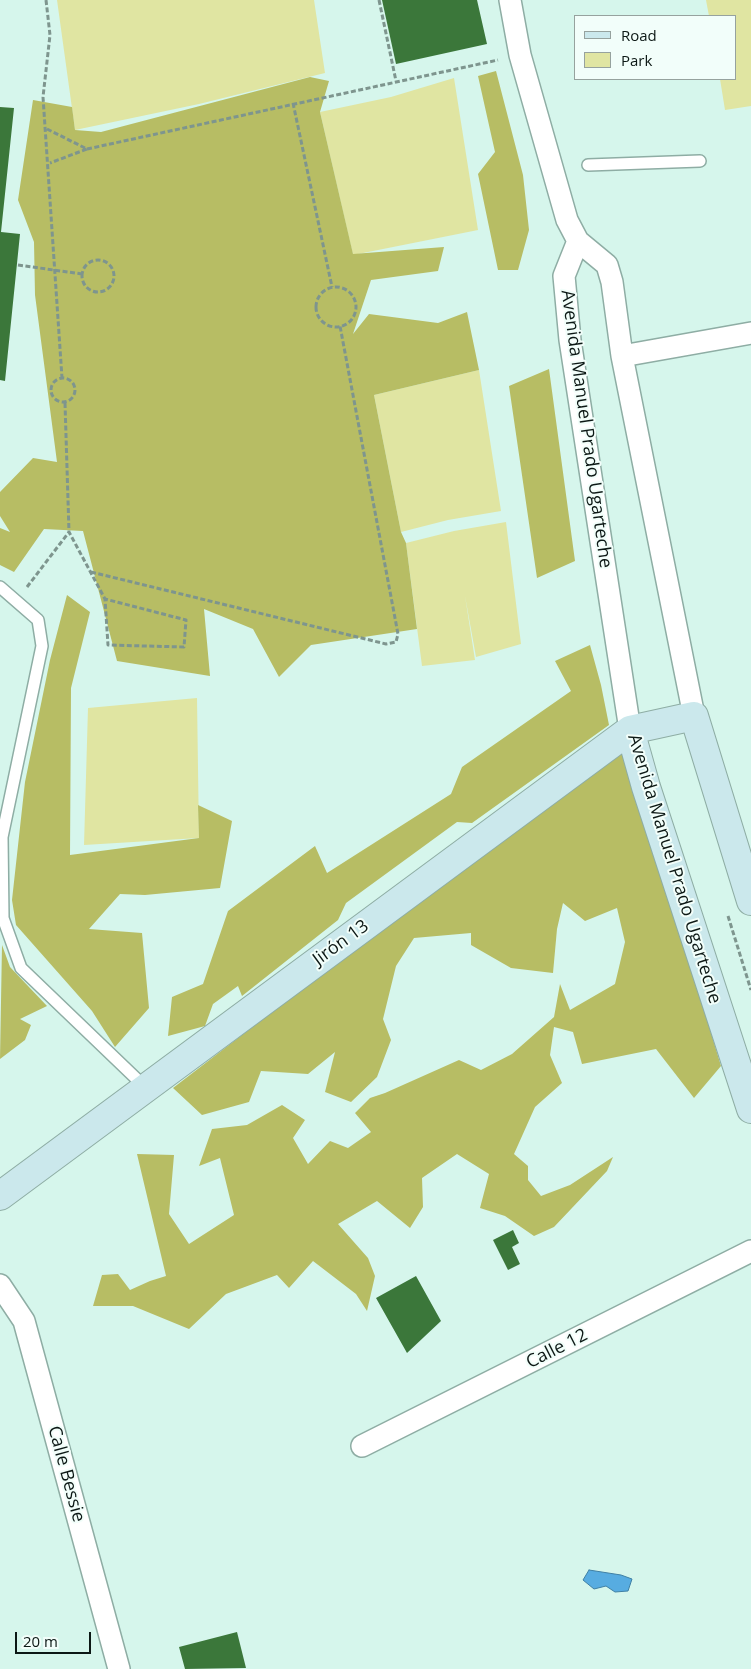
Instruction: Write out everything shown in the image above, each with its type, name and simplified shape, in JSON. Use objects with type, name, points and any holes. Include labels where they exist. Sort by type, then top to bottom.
[{"type":"street","points":[[510,0],[520,55],[567,220],[578,241],[607,265],[612,282],[622,356],[694,716],[751,901]]},
{"type":"street","name":"Avenida Manuel Prado Ugarteche","points":[[578,241],[564,276],[570,340],[630,730],[646,787],[751,1109]]},
{"type":"street","points":[[622,356],[751,333]]},
{"type":"street","name":"Jirón 13","points":[[0,1196],[630,730],[694,716]]},
{"type":"street","name":"Calle 12","points":[[362,1446],[751,1251]]},
{"type":"street","name":"Calle Bessie","points":[[0,1285],[24,1321],[119,1669]]},
{"type":"lane","points":[[588,164],[700,161]]},
{"type":"lane","points":[[0,588],[17,600],[38,620],[42,646],[2,837],[3,918],[21,968],[145,1087]]},
{"type":"path","points":[[46,0],[50,35],[43,97],[49,163],[62,378]]},
{"type":"path","points":[[379,0],[396,81]]},
{"type":"path","points":[[49,163],[86,149],[520,55]]},
{"type":"path","points":[[293,104],[332,288]]},
{"type":"path","points":[[46,129],[86,149]]},
{"type":"path","points":[[98,260],[106,262],[112,268],[114,276],[108,289],[93,292],[83,282],[82,274],[85,267],[91,262],[98,260]]},
{"type":"path","points":[[18,265],[82,274]]},
{"type":"path","points":[[332,288],[348,290],[356,303],[353,318],[340,326],[325,323],[316,311],[319,296],[332,288]]},
{"type":"path","points":[[91,572],[386,644],[396,642],[398,634],[340,326]]},
{"type":"path","points":[[62,378],[73,383],[75,389],[71,400],[65,403],[54,398],[51,392],[55,381],[62,378]]},
{"type":"path","points":[[65,403],[68,532],[105,599],[108,645],[184,646],[186,620],[105,599]]},
{"type":"path","points":[[17,600],[68,532]]},
{"type":"green space","points":[[57,0],[314,0],[325,73],[199,104],[75,130]]},
{"type":"green space","points":[[706,0],[751,0],[751,106],[725,110],[720,80],[736,80],[736,15],[709,15]]},
{"type":"green space","points":[[496,71],[523,175],[529,230],[518,270],[498,270],[478,174],[495,152],[478,76]]},
{"type":"green space","points":[[310,77],[329,81],[320,112],[353,254],[444,247],[438,271],[371,280],[353,334],[369,314],[438,323],[467,312],[479,370],[374,395],[401,532],[406,543],[417,629],[311,645],[279,677],[253,629],[204,609],[210,676],[117,661],[83,531],[44,529],[14,572],[0,565],[0,528],[10,532],[0,516],[0,492],[33,458],[57,462],[35,295],[34,242],[18,200],[33,100],[72,107],[75,130],[101,132]]},
{"type":"green space","points":[[454,78],[478,230],[353,255],[320,112],[391,97]]},
{"type":"green space","points":[[549,369],[575,561],[537,578],[509,386]]},
{"type":"green space","points":[[479,370],[501,511],[448,520],[401,532],[374,395]]},
{"type":"green space","points":[[506,522],[521,644],[476,657],[465,596],[475,660],[422,666],[406,543],[454,531]]},
{"type":"green space","points":[[67,595],[90,612],[71,688],[70,855],[199,838],[198,805],[232,821],[220,888],[145,895],[120,894],[89,929],[142,933],[149,1008],[115,1047],[92,1011],[16,925],[12,900],[25,782],[50,660]]},
{"type":"green space","points":[[590,645],[609,725],[472,823],[457,822],[346,903],[338,920],[242,996],[238,986],[213,1004],[205,1026],[168,1036],[172,997],[203,984],[228,911],[315,846],[327,873],[451,794],[462,767],[571,691],[555,661]]},
{"type":"green space","points":[[197,698],[199,838],[84,845],[88,708]]},
{"type":"green space","points":[[626,750],[721,1066],[694,1098],[656,1049],[582,1064],[573,1032],[554,1027],[550,1055],[562,1083],[535,1107],[514,1154],[528,1166],[528,1180],[541,1196],[570,1185],[613,1157],[607,1171],[554,1227],[534,1236],[505,1216],[480,1208],[489,1174],[457,1154],[422,1178],[423,1207],[410,1228],[377,1201],[338,1224],[368,1258],[375,1276],[367,1311],[356,1294],[313,1261],[289,1288],[277,1275],[226,1294],[189,1329],[133,1306],[93,1306],[102,1275],[118,1274],[130,1290],[166,1276],[137,1154],[174,1155],[169,1214],[189,1244],[234,1215],[220,1158],[199,1166],[212,1129],[247,1125],[282,1105],[305,1120],[293,1138],[308,1164],[330,1141],[348,1148],[371,1132],[355,1113],[370,1098],[459,1060],[481,1070],[512,1054],[554,1017],[560,984],[570,1010],[615,984],[625,942],[617,908],[585,921],[563,903],[557,929],[553,973],[511,968],[471,945],[471,933],[414,938],[396,966],[383,1019],[391,1040],[377,1077],[351,1102],[325,1092],[335,1052],[308,1074],[261,1071],[249,1102],[202,1115],[173,1088],[457,870]]},
{"type":"green space","points":[[2,945],[10,967],[47,1006],[20,1019],[31,1025],[25,1040],[0,1059]]},
{"type":"water","points":[[589,1570],[621,1575],[632,1579],[628,1591],[615,1592],[606,1586],[594,1589],[583,1580]]},
{"type":"building","points":[[382,0],[477,0],[487,44],[396,64]]},
{"type":"building","points":[[0,107],[14,108],[1,232],[20,234],[5,381],[0,380]]},
{"type":"building","points":[[513,1230],[519,1243],[512,1247],[520,1264],[508,1270],[493,1240]]},
{"type":"building","points":[[416,1276],[441,1321],[407,1353],[376,1298]]},
{"type":"building","points":[[237,1632],[246,1668],[185,1669],[179,1647]]}]
